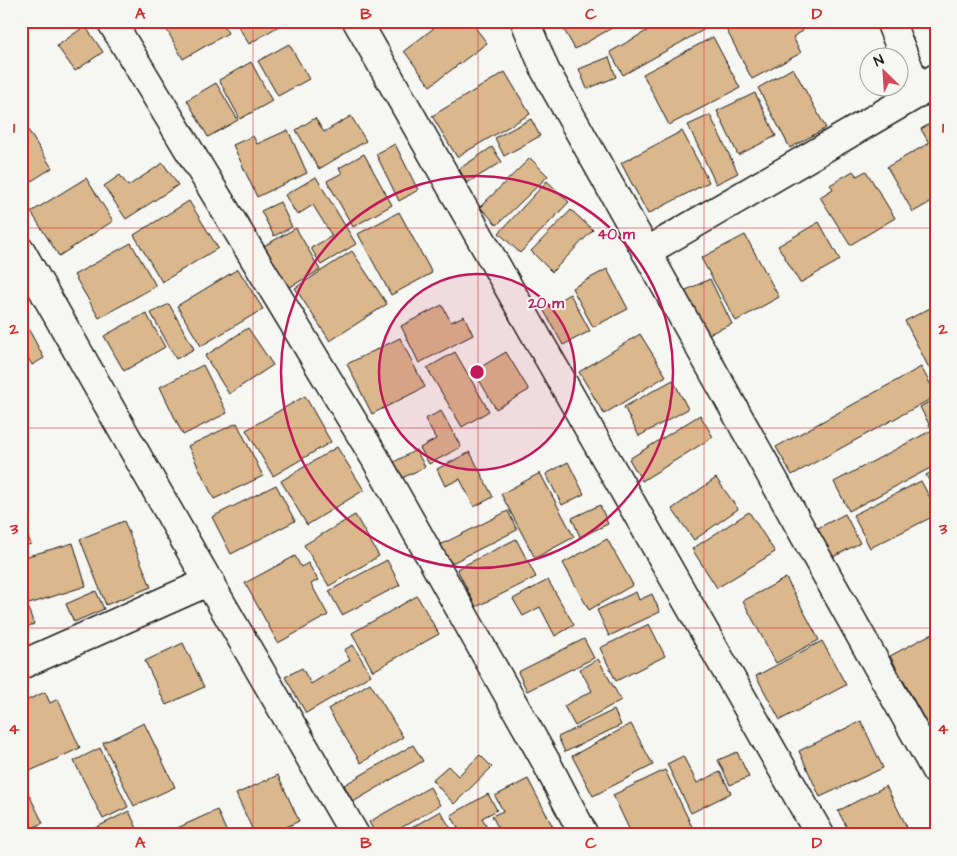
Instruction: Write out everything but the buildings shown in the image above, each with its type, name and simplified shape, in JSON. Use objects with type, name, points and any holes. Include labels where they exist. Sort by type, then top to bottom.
[{"type":"street","points":[[110,21],[375,458],[545,760],[584,835]]},
{"type":"street","points":[[357,21],[820,835]]},
{"type":"street","points":[[525,21],[545,70],[936,771]]},
{"type":"street","points":[[890,21],[916,89],[936,78]]},
{"type":"street","points":[[646,252],[936,83]]},
{"type":"street","points":[[21,251],[355,835]]},
{"type":"street","points":[[21,665],[210,581]]}]
